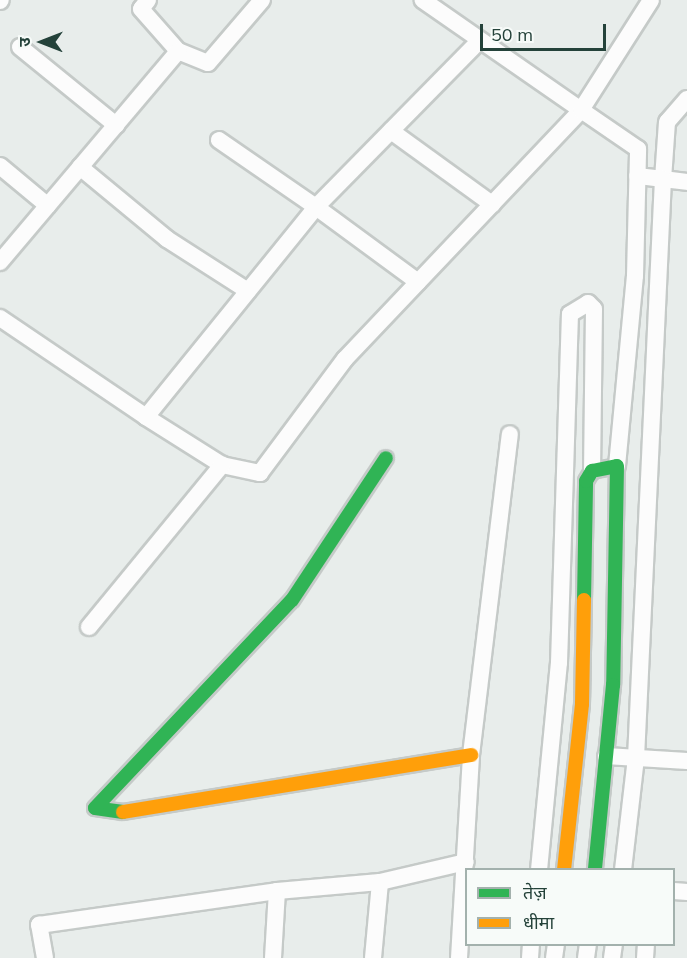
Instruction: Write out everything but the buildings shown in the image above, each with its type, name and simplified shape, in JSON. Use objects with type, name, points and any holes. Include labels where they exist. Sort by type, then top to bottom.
[{"type":"street","points":[[148,0],[141,9],[178,51],[208,63],[262,0]]},
{"type":"street","points":[[423,0],[478,42],[638,148],[635,276],[617,466],[606,756],[595,868]]},
{"type":"street","points":[[0,318],[146,417],[222,465],[260,473],[345,359],[581,110],[651,0]]},
{"type":"street","points":[[146,417],[316,207],[478,42]]},
{"type":"street","points":[[20,48],[116,125]]},
{"type":"street","points":[[0,262],[178,51]]},
{"type":"street","points":[[623,868],[636,758],[667,122],[687,99]]},
{"type":"street","points":[[391,131],[492,204]]},
{"type":"street","points":[[219,140],[316,207],[418,282]]},
{"type":"street","points":[[0,166],[48,206]]},
{"type":"street","points":[[80,167],[167,238],[248,291]]},
{"type":"street","points":[[637,176],[687,182]]},
{"type":"street","points":[[539,868],[560,663],[570,314],[588,303],[594,309],[592,471],[586,481],[582,704],[564,868]]},
{"type":"street","points":[[466,868],[471,755],[510,434]]},
{"type":"street","points":[[386,458],[292,600],[95,808],[110,813],[190,805],[471,755]]},
{"type":"street","points":[[89,627],[222,465]]},
{"type":"street","points":[[592,471],[617,466]]},
{"type":"street","points":[[606,756],[687,761]]},
{"type":"street","points":[[45,958],[39,926],[277,891],[380,882],[466,862]]},
{"type":"street","points":[[459,958],[465,876]]},
{"type":"street","points":[[373,958],[380,882]]},
{"type":"street","points":[[273,958],[277,891]]},
{"type":"traffic: fast","points":[[123,812],[95,808],[292,600],[386,458]]},
{"type":"traffic: fast","points":[[584,600],[586,481],[592,471],[617,466],[613,685],[595,868]]},
{"type":"traffic: slow","points":[[564,868],[582,704],[584,600]]},
{"type":"traffic: slow","points":[[123,812],[471,755]]}]
